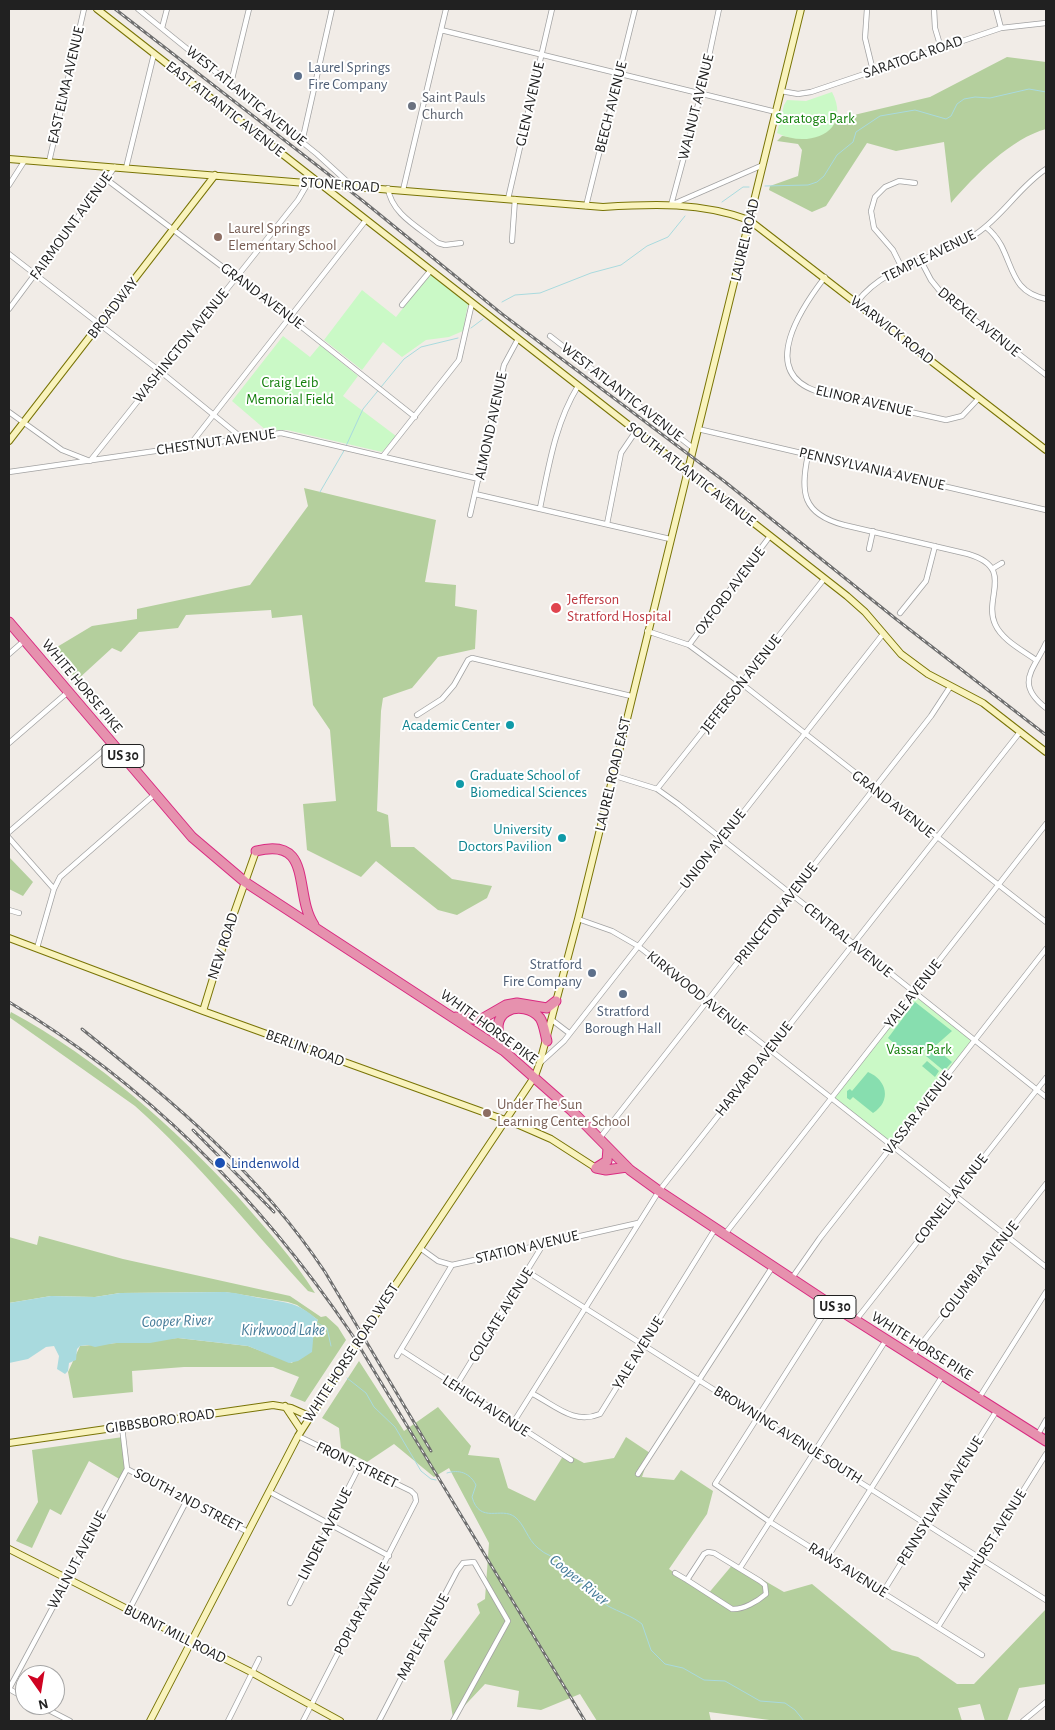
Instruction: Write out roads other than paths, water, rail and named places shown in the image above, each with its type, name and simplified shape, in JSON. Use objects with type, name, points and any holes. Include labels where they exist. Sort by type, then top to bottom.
[{"type":"highway","name":"WHITE HORSE PIKE","points":[[9,622],[192,837],[245,882],[510,1056],[535,1076],[628,1167],[658,1191],[791,1279],[1046,1441]]},
{"type":"highway","points":[[256,851],[278,848],[286,850],[292,856],[301,876],[305,909],[315,927]]},
{"type":"highway","points":[[452,1017],[480,1020],[510,1004],[517,1003],[547,1008],[556,1001]]},
{"type":"highway","points":[[510,1056],[501,1042],[497,1026],[502,1014],[506,1012],[518,1009],[536,1014],[542,1022],[546,1041]]},
{"type":"highway","points":[[596,1168],[607,1161],[608,1148]]},
{"type":"highway","points":[[596,1168],[606,1170],[628,1167]]},
{"type":"street","name":"EAST ELMA AVENUE","points":[[49,162],[84,9]]},
{"type":"street","name":"EAST ATLANTIC AVENUE","points":[[97,9],[494,320]]},
{"type":"street","name":"WEST ATLANTIC AVENUE","points":[[138,9],[302,142],[352,186]]},
{"type":"street","points":[[162,28],[167,9]]},
{"type":"street","points":[[231,84],[249,9]]},
{"type":"street","points":[[302,142],[332,9]]},
{"type":"street","points":[[403,190],[446,9]]},
{"type":"street","name":"GLEN AVENUE","points":[[508,199],[552,9]]},
{"type":"street","name":"BEECH AVENUE","points":[[586,206],[621,72],[635,9]]},
{"type":"street","name":"WALNUT AVENUE","points":[[671,205],[701,94],[719,9]]},
{"type":"street","name":"LAUREL ROAD","points":[[688,470],[801,9]]},
{"type":"street","points":[[868,9],[866,42],[873,71]]},
{"type":"street","points":[[934,9],[935,28],[941,48]]},
{"type":"street","points":[[996,9],[1001,28]]},
{"type":"street","name":"SARATOGA ROAD","points":[[782,91],[798,94],[811,92],[1001,28],[1046,23]]},
{"type":"street","points":[[441,30],[621,72],[776,112]]},
{"type":"street","points":[[126,168],[154,54]]},
{"type":"street","name":"STONE ROAD","points":[[9,159],[388,188],[586,206],[700,206],[734,214]]},
{"type":"street","points":[[9,185],[25,160]]},
{"type":"street","name":"STONE ROAD","points":[[671,205],[763,164]]},
{"type":"street","name":"FAIRMOUNT AVENUE","points":[[9,309],[115,167]]},
{"type":"street","name":"TEMPLE AVENUE","points":[[858,302],[877,281],[902,268],[963,242],[986,227],[1025,185],[1046,169]]},
{"type":"street","name":"BROADWAY","points":[[9,441],[215,175]]},
{"type":"street","name":"GRAND AVENUE","points":[[106,179],[289,317],[415,417]]},
{"type":"street","points":[[902,268],[895,252],[873,225],[871,211],[876,196],[885,187],[896,182],[915,183]]},
{"type":"street","name":"WASHINGTON AVENUE","points":[[90,461],[298,200],[308,183]]},
{"type":"street","points":[[338,198],[340,185]]},
{"type":"street","points":[[388,188],[390,200],[398,211],[438,243],[444,245],[460,243]]},
{"type":"street","points":[[871,192],[876,196]]},
{"type":"street","points":[[512,242],[515,199]]},
{"type":"street","name":"WARWICK ROAD","points":[[734,214],[749,220],[858,302],[1046,450]]},
{"type":"street","points":[[189,446],[366,220]]},
{"type":"street","points":[[986,227],[1001,244],[1016,279],[1030,293],[1046,299]]},
{"type":"street","points":[[9,254],[99,326],[161,372],[242,438]]},
{"type":"street","name":"DREXEL AVENUE","points":[[921,261],[931,280],[944,296],[1046,375]]},
{"type":"street","points":[[402,305],[431,270]]},
{"type":"street","name":"ELINOR AVENUE","points":[[825,278],[800,312],[789,345],[788,359],[791,368],[802,384],[816,391],[946,420],[962,416],[979,398]]},
{"type":"street","points":[[383,456],[459,360],[472,303]]},
{"type":"street","name":"SOUTH ATLANTIC AVENUE","points":[[494,320],[688,470],[865,612],[901,654],[950,687],[983,703],[1046,752]]},
{"type":"street","name":"WEST ATLANTIC AVENUE","points":[[550,336],[693,448]]},
{"type":"street","name":"ALMOND AVENUE","points":[[470,515],[504,365],[518,339]]},
{"type":"street","points":[[540,508],[553,446],[564,409],[578,386]]},
{"type":"street","points":[[9,412],[22,424],[62,450],[90,461]]},
{"type":"street","name":"PENNSYLVANIA AVENUE","points":[[698,429],[1046,510]]},
{"type":"street","points":[[607,524],[621,453],[636,431]]},
{"type":"street","name":"CHESTNUT AVENUE","points":[[9,472],[286,433],[479,479]]},
{"type":"street","points":[[808,455],[803,486],[806,499],[811,506],[831,521],[978,557],[992,569],[996,581],[993,612],[996,626],[1003,635],[1036,660]]},
{"type":"street","name":"LAUREL ROAD EAST","points":[[535,1076],[552,1020],[578,920],[647,630],[688,470]]},
{"type":"street","points":[[475,494],[670,539]]},
{"type":"street","points":[[868,549],[872,532]]},
{"type":"street","name":"OXFORD AVENUE","points":[[688,645],[770,536]]},
{"type":"street","points":[[900,613],[926,580],[935,546]]},
{"type":"street","points":[[992,569],[1002,563]]},
{"type":"street","name":"JEFFERSON AVENUE","points":[[657,789],[824,579]]},
{"type":"street","name":"GRAND AVENUE","points":[[647,630],[688,645],[742,684],[936,838],[1046,922]]},
{"type":"street","name":"UNION AVENUE","points":[[540,1062],[569,1033],[883,634]]},
{"type":"street","points":[[9,654],[25,640]]},
{"type":"street","points":[[1046,643],[1030,672],[1029,683],[1034,696],[1046,708]]},
{"type":"street","points":[[417,715],[442,698],[454,685],[468,660],[472,658],[631,696]]},
{"type":"street","name":"PRINCETON AVENUE","points":[[599,1139],[931,716],[950,687]]},
{"type":"street","points":[[9,743],[69,691]]},
{"type":"street","name":"HARVARD AVENUE","points":[[513,1423],[533,1394],[658,1191],[1020,732]]},
{"type":"street","points":[[9,832],[112,743]]},
{"type":"street","name":"CENTRAL AVENUE","points":[[612,774],[657,789],[722,838],[852,944],[1046,1097]]},
{"type":"street","points":[[37,948],[54,889],[60,877],[155,794]]},
{"type":"street","name":"YALE AVENUE","points":[[724,1235],[1046,824]]},
{"type":"street","points":[[9,838],[54,889]]},
{"type":"street","name":"NEW ROAD","points":[[203,1011],[256,851]]},
{"type":"street","points":[[9,910],[19,913]]},
{"type":"street","name":"KIRKWOOD AVENUE","points":[[578,920],[612,931],[638,946],[1046,1267]]},
{"type":"street","name":"BERLIN ROAD","points":[[9,938],[203,1011],[506,1120],[551,1139],[596,1168]]},
{"type":"street","name":"VASSAR AVENUE","points":[[791,1279],[891,1146],[1046,949]]},
{"type":"street","points":[[552,1020],[569,1033]]},
{"type":"street","name":"WHITE HORSE ROAD WEST","points":[[150,1721],[309,1416],[535,1076]]},
{"type":"street","name":"CORNELL AVENUE","points":[[856,1320],[1046,1078]]},
{"type":"street","name":"COLUMBIA AVENUE","points":[[912,1356],[1046,1184]]},
{"type":"street","name":"STATION AVENUE","points":[[452,1265],[638,1223]]},
{"type":"street","name":"YALE AVENUE","points":[[533,1394],[576,1418],[588,1419],[600,1414],[715,1228]]},
{"type":"street","name":"COLGATE AVENUE","points":[[456,1386],[528,1272],[544,1243]]},
{"type":"street","points":[[397,1356],[452,1265],[438,1262],[420,1248]]},
{"type":"street","points":[[638,1474],[773,1266]]},
{"type":"street","name":"BROWNING AVENUE SOUTH","points":[[528,1272],[758,1415],[814,1453],[926,1522],[1046,1600]]},
{"type":"street","points":[[979,1398],[1046,1292]]},
{"type":"street","points":[[758,1415],[830,1304]]},
{"type":"street","points":[[740,1568],[886,1339]]},
{"type":"street","name":"LEHIGH AVENUE","points":[[401,1350],[571,1460]]},
{"type":"street","points":[[827,1558],[943,1375]]},
{"type":"street","name":"GIBBSBORO ROAD","points":[[9,1443],[273,1405],[285,1406],[309,1416]]},
{"type":"street","points":[[285,1406],[300,1433]]},
{"type":"street","name":"PENNSYLVANIA AVENUE","points":[[884,1592],[997,1410]]},
{"type":"street","name":"RAWS AVENUE","points":[[758,1415],[715,1484],[770,1522],[982,1655]]},
{"type":"street","points":[[1037,1436],[1046,1420]]},
{"type":"street","points":[[122,1426],[127,1469]]},
{"type":"street","name":"FRONT STREET","points":[[300,1433],[415,1495]]},
{"type":"street","name":"AMHURST AVENUE","points":[[938,1626],[1046,1454]]},
{"type":"street","name":"LINDEN AVENUE","points":[[290,1603],[360,1465]]},
{"type":"street","name":"WALNUT AVENUE","points":[[9,1689],[127,1469]]},
{"type":"street","name":"SOUTH 2ND STREET","points":[[127,1469],[248,1532]]},
{"type":"street","points":[[270,1492],[389,1556]]},
{"type":"street","name":"POPLAR AVENUE","points":[[303,1721],[414,1508],[415,1495]]},
{"type":"street","points":[[129,1610],[187,1500]]},
{"type":"street","name":"BURNT MILL ROAD","points":[[9,1549],[251,1672],[340,1721]]},
{"type":"street","points":[[675,1573],[736,1609],[760,1600],[766,1594],[765,1585],[740,1568],[708,1552],[704,1554],[687,1580]]},
{"type":"street","name":"MAPLE AVENUE","points":[[380,1721],[457,1571],[463,1563],[474,1562],[508,1622],[453,1721]]},
{"type":"street","points":[[228,1721],[259,1659]]},
{"type":"street","points":[[1023,1721],[1046,1702]]},
{"type":"street","points":[[58,1715],[70,1721]]},
{"type":"water","name":"Kirkwood Lake","points":[[225,1292],[291,1304],[303,1309],[318,1320],[314,1329],[312,1352],[298,1361],[289,1363],[248,1346],[178,1338],[150,1343],[115,1343],[95,1347],[88,1345],[80,1346],[77,1349],[76,1360],[69,1363],[68,1371],[65,1374],[57,1369],[59,1356],[54,1346],[46,1347],[28,1359],[9,1363],[9,1303],[51,1296],[95,1297],[120,1293]]},
{"type":"waterway","points":[[765,186],[808,185],[817,182],[824,176],[837,155],[853,142],[856,132],[880,116],[915,110],[946,119],[951,116],[957,104],[964,99],[975,97],[990,98],[1029,89],[1046,92]]},
{"type":"waterway","points":[[722,202],[743,187],[749,187]]},
{"type":"waterway","points":[[502,302],[515,295],[540,293],[591,273],[621,265],[647,246],[668,237],[685,216]]},
{"type":"waterway","points":[[471,328],[483,319]]},
{"type":"waterway","points":[[346,446],[363,409],[404,359],[421,347],[458,338]]},
{"type":"waterway","points":[[320,492],[345,449]]},
{"type":"waterway","name":"Cooper River","points":[[317,1323],[327,1328],[331,1346]]},
{"type":"waterway","name":"Cooper River","points":[[347,1378],[366,1393],[374,1407],[395,1427],[421,1471],[431,1479],[436,1480]]},
{"type":"waterway","name":"Cooper River","points":[[447,1473],[460,1472],[471,1478],[476,1485],[472,1497],[480,1510],[485,1513],[504,1513],[515,1517],[534,1544],[564,1564],[602,1602],[642,1624],[651,1650],[665,1664],[683,1668],[704,1680],[725,1681],[760,1701],[785,1703],[795,1710],[804,1721]]},
{"type":"railway","points":[[115,9],[363,201],[502,314],[724,481],[896,619],[1046,735]]},
{"type":"railway","points":[[9,1002],[60,1035],[109,1071],[155,1109],[241,1193],[281,1239],[318,1286],[353,1336],[585,1721]]},
{"type":"railway","points":[[82,1029],[182,1112],[272,1202],[325,1272],[431,1451]]},
{"type":"railway","points":[[193,1130],[274,1212]]},
{"type":"place","name":"Laurel Springs Fire Company","points":[[298,76]]},
{"type":"place","name":"Saint Pauls Church","points":[[412,106]]},
{"type":"place","name":"Laurel Springs Elementary School","points":[[218,237]]},
{"type":"place","name":"Jefferson Stratford Hospital","points":[[556,608]]},
{"type":"place","name":"Academic Center","points":[[510,725]]},
{"type":"place","name":"Graduate School of Biomedical Sciences","points":[[460,784]]},
{"type":"place","name":"University Doctors Pavilion","points":[[562,838]]},
{"type":"place","name":"Stratford Fire Company","points":[[592,973]]},
{"type":"place","name":"Stratford Borough Hall","points":[[623,994]]},
{"type":"place","name":"Under The Sun Learning Center School","points":[[487,1113]]},
{"type":"place","name":"Lindenwold","points":[[220,1163]]},
{"type":"park label","name":"Saratoga Park","points":[[815,118]]},
{"type":"park label","name":"Craig Leib Memorial Field","points":[[290,390]]},
{"type":"park label","name":"Vassar Park","points":[[919,1049]]}]
